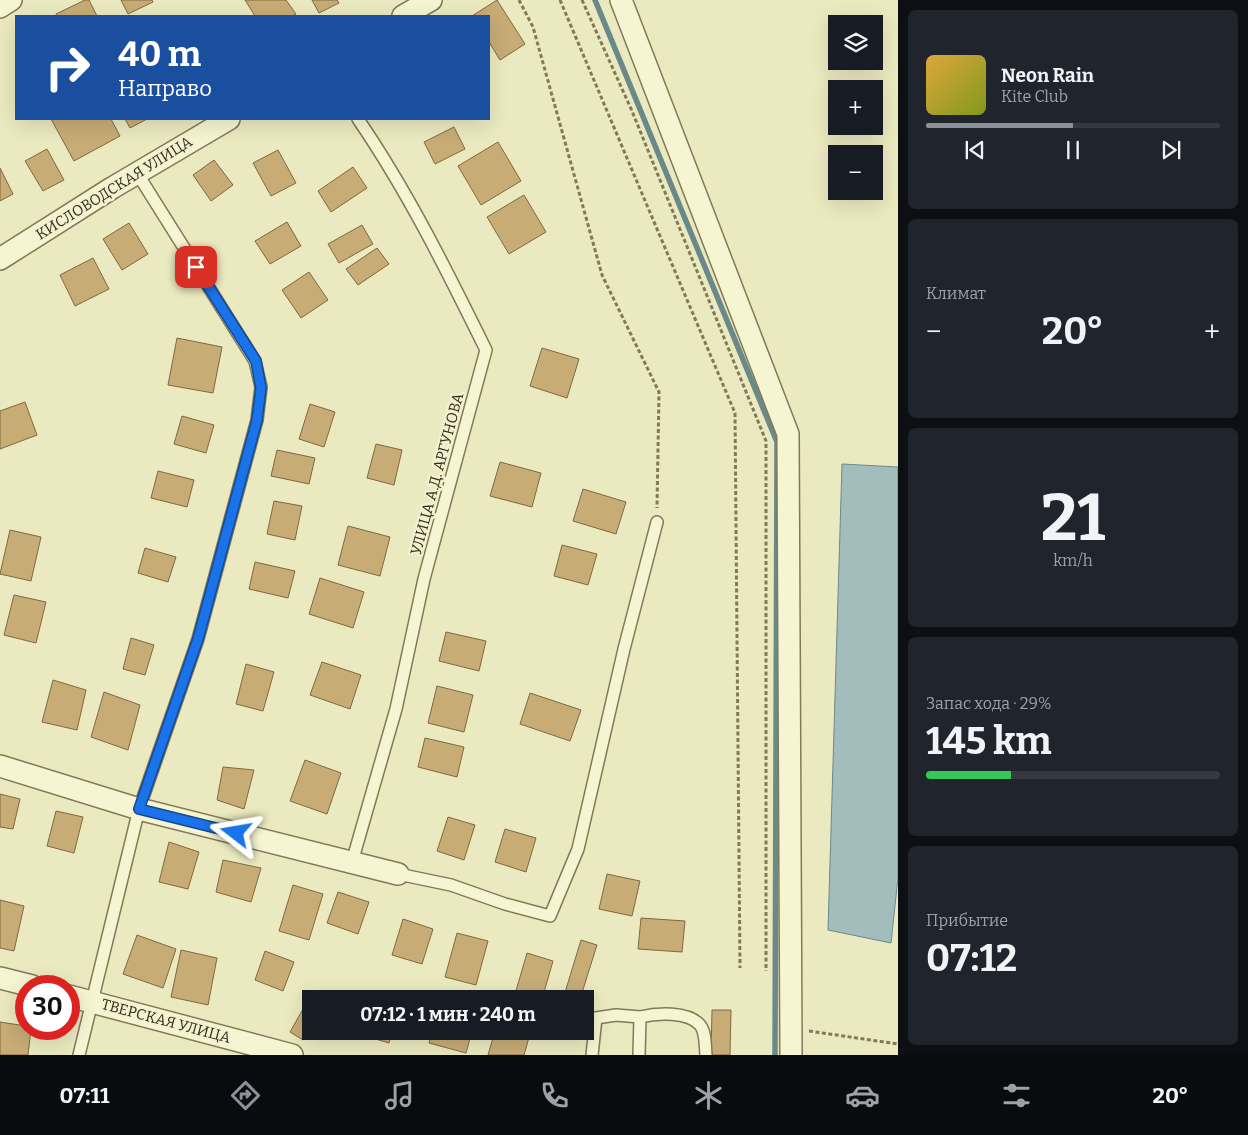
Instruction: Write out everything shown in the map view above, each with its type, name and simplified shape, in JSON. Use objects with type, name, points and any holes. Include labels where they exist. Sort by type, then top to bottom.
[{"type":"street","points":[[0,7],[11,0]]},
{"type":"street","points":[[405,15],[431,0]]},
{"type":"street","points":[[621,0],[788,434],[791,1055]]},
{"type":"street","name":"КИСЛОВОДСКАЯ УЛИЦА","points":[[0,259],[137,173],[227,120]]},
{"type":"street","points":[[0,766],[139,809],[398,874]]},
{"type":"street","points":[[0,978],[15,982]]},
{"type":"street","name":"ТВЕРСКАЯ УЛИЦА","points":[[80,999],[292,1055]]},
{"type":"lane","name":"УЛИЦА А.Д. АРГУНОВА","points":[[352,862],[396,709],[424,579],[486,350],[425,228],[380,151],[359,120]]},
{"type":"lane","points":[[78,1055],[139,809],[198,639],[257,420],[261,388],[256,361],[137,173]]},
{"type":"lane","points":[[398,874],[450,885],[505,904],[550,916],[578,849],[624,649],[657,522]]},
{"type":"lane","points":[[592,1055],[596,1018],[616,1015],[640,1017],[655,1014],[690,1017],[701,1026],[706,1055]]},
{"type":"lane","points":[[640,1017],[640,1055]]},
{"type":"path","points":[[520,0],[532,27],[602,275],[660,392],[657,522]]},
{"type":"path","points":[[560,0],[734,414],[740,968]]},
{"type":"path","points":[[582,0],[632,111],[766,441],[766,971]]},
{"type":"path","points":[[791,1028],[898,1044]]},
{"type":"water","points":[[842,464],[898,467],[898,878],[891,943],[828,930]]},
{"type":"building","points":[[85,0],[89,0],[96,15],[56,15]]},
{"type":"building","points":[[121,0],[152,0],[153,2],[128,14]]},
{"type":"building","points":[[245,0],[286,0],[296,14],[294,15],[254,15]]},
{"type":"building","points":[[312,0],[337,0],[339,3],[319,13]]},
{"type":"building","points":[[497,0],[525,44],[500,60],[490,44],[490,15],[474,15]]},
{"type":"building","points":[[52,120],[112,120],[120,136],[74,161]]},
{"type":"building","points":[[126,120],[145,120],[130,128]]},
{"type":"building","points":[[454,127],[465,149],[435,164],[424,142]]},
{"type":"building","points":[[498,142],[521,181],[481,205],[458,166]]},
{"type":"building","points":[[47,149],[64,180],[43,191],[25,161]]},
{"type":"building","points":[[278,150],[296,183],[271,196],[253,163]]},
{"type":"building","points":[[214,160],[233,185],[211,201],[193,175]]},
{"type":"building","points":[[353,167],[367,188],[331,212],[318,191]]},
{"type":"building","points":[[0,168],[13,194],[0,201]]},
{"type":"building","points":[[524,195],[546,232],[509,254],[487,217]]},
{"type":"building","points":[[287,222],[301,246],[270,264],[255,241]]},
{"type":"building","points":[[129,223],[148,254],[122,270],[103,239]]},
{"type":"building","points":[[362,225],[373,244],[339,263],[328,244]]},
{"type":"building","points":[[377,248],[389,264],[358,285],[346,269]]},
{"type":"building","points":[[93,258],[109,289],[75,306],[60,275]]},
{"type":"building","points":[[309,272],[328,300],[301,318],[282,290]]},
{"type":"building","points":[[177,338],[222,347],[213,393],[168,385]]},
{"type":"building","points":[[542,348],[579,359],[567,398],[530,386]]},
{"type":"building","points":[[25,402],[37,435],[0,449],[0,411]]},
{"type":"building","points":[[310,404],[335,412],[324,447],[299,439]]},
{"type":"building","points":[[182,416],[214,425],[206,453],[174,444]]},
{"type":"building","points":[[376,444],[402,450],[394,485],[367,478]]},
{"type":"building","points":[[277,450],[315,458],[309,484],[271,476]]},
{"type":"building","points":[[500,462],[541,473],[532,507],[490,496]]},
{"type":"building","points":[[158,471],[194,480],[187,507],[151,498]]},
{"type":"building","points":[[583,489],[626,502],[616,534],[573,521]]},
{"type":"building","points":[[274,501],[302,506],[295,540],[267,534]]},
{"type":"building","points":[[348,526],[390,537],[380,576],[338,565]]},
{"type":"building","points":[[10,530],[41,537],[31,581],[0,574]]},
{"type":"building","points":[[562,545],[597,554],[588,585],[554,576]]},
{"type":"building","points":[[145,548],[176,557],[168,582],[138,573]]},
{"type":"building","points":[[255,562],[295,571],[288,598],[249,589]]},
{"type":"building","points":[[320,578],[364,592],[353,628],[309,614]]},
{"type":"building","points":[[14,595],[46,602],[36,643],[4,635]]},
{"type":"building","points":[[446,632],[486,641],[479,671],[439,661]]},
{"type":"building","points":[[131,638],[154,645],[145,675],[123,669]]},
{"type":"building","points":[[322,662],[361,675],[350,709],[310,695]]},
{"type":"building","points":[[246,664],[274,672],[263,711],[236,704]]},
{"type":"building","points":[[53,680],[86,690],[77,730],[42,722]]},
{"type":"building","points":[[437,686],[473,695],[464,732],[428,723]]},
{"type":"building","points":[[104,692],[140,705],[128,750],[91,737]]},
{"type":"building","points":[[530,693],[581,710],[570,741],[520,724]]},
{"type":"building","points":[[425,738],[464,747],[457,777],[418,767]]},
{"type":"building","points":[[305,760],[341,773],[327,814],[290,801]]},
{"type":"building","points":[[223,767],[254,770],[244,809],[217,800]]},
{"type":"building","points":[[0,794],[20,799],[13,829],[0,827]]},
{"type":"building","points":[[56,811],[83,817],[74,853],[47,846]]},
{"type":"building","points":[[448,817],[475,825],[464,860],[437,851]]},
{"type":"building","points":[[505,829],[536,838],[526,872],[495,862]]},
{"type":"building","points":[[169,842],[199,852],[188,889],[159,882]]},
{"type":"building","points":[[223,860],[261,868],[251,902],[216,892]]},
{"type":"building","points":[[607,874],[640,881],[632,916],[599,909]]},
{"type":"building","points":[[293,885],[323,894],[309,940],[279,931]]},
{"type":"building","points":[[338,892],[369,902],[358,934],[327,923]]},
{"type":"building","points":[[0,900],[24,906],[14,951],[0,948]]},
{"type":"building","points":[[641,918],[685,921],[682,952],[638,949]]},
{"type":"building","points":[[403,919],[433,929],[422,964],[392,955]]},
{"type":"building","points":[[457,933],[488,941],[476,985],[445,977]]},
{"type":"building","points":[[137,935],[176,949],[163,988],[123,974]]},
{"type":"building","points":[[581,940],[597,945],[583,990],[566,990]]},
{"type":"building","points":[[181,950],[217,958],[208,1005],[171,997]]},
{"type":"building","points":[[265,951],[294,962],[283,991],[255,980]]},
{"type":"building","points":[[527,953],[553,961],[545,990],[516,990]]},
{"type":"building","points":[[712,1010],[731,1010],[730,1055],[711,1055]]},
{"type":"building","points":[[302,1011],[302,1039],[290,1032]]},
{"type":"building","points":[[0,1022],[15,1024],[15,1040],[30,1040],[28,1055],[0,1055]]},
{"type":"building","points":[[379,1040],[390,1040],[389,1043]]},
{"type":"building","points":[[430,1040],[470,1040],[466,1053],[429,1043]]},
{"type":"building","points":[[492,1040],[528,1040],[524,1055],[488,1055]]},
{"type":"waterway","points":[[595,0],[777,442],[775,1055]]},
{"type":"route","points":[[196,267],[256,361],[261,388],[257,420],[198,639],[139,809],[236,833]]}]
